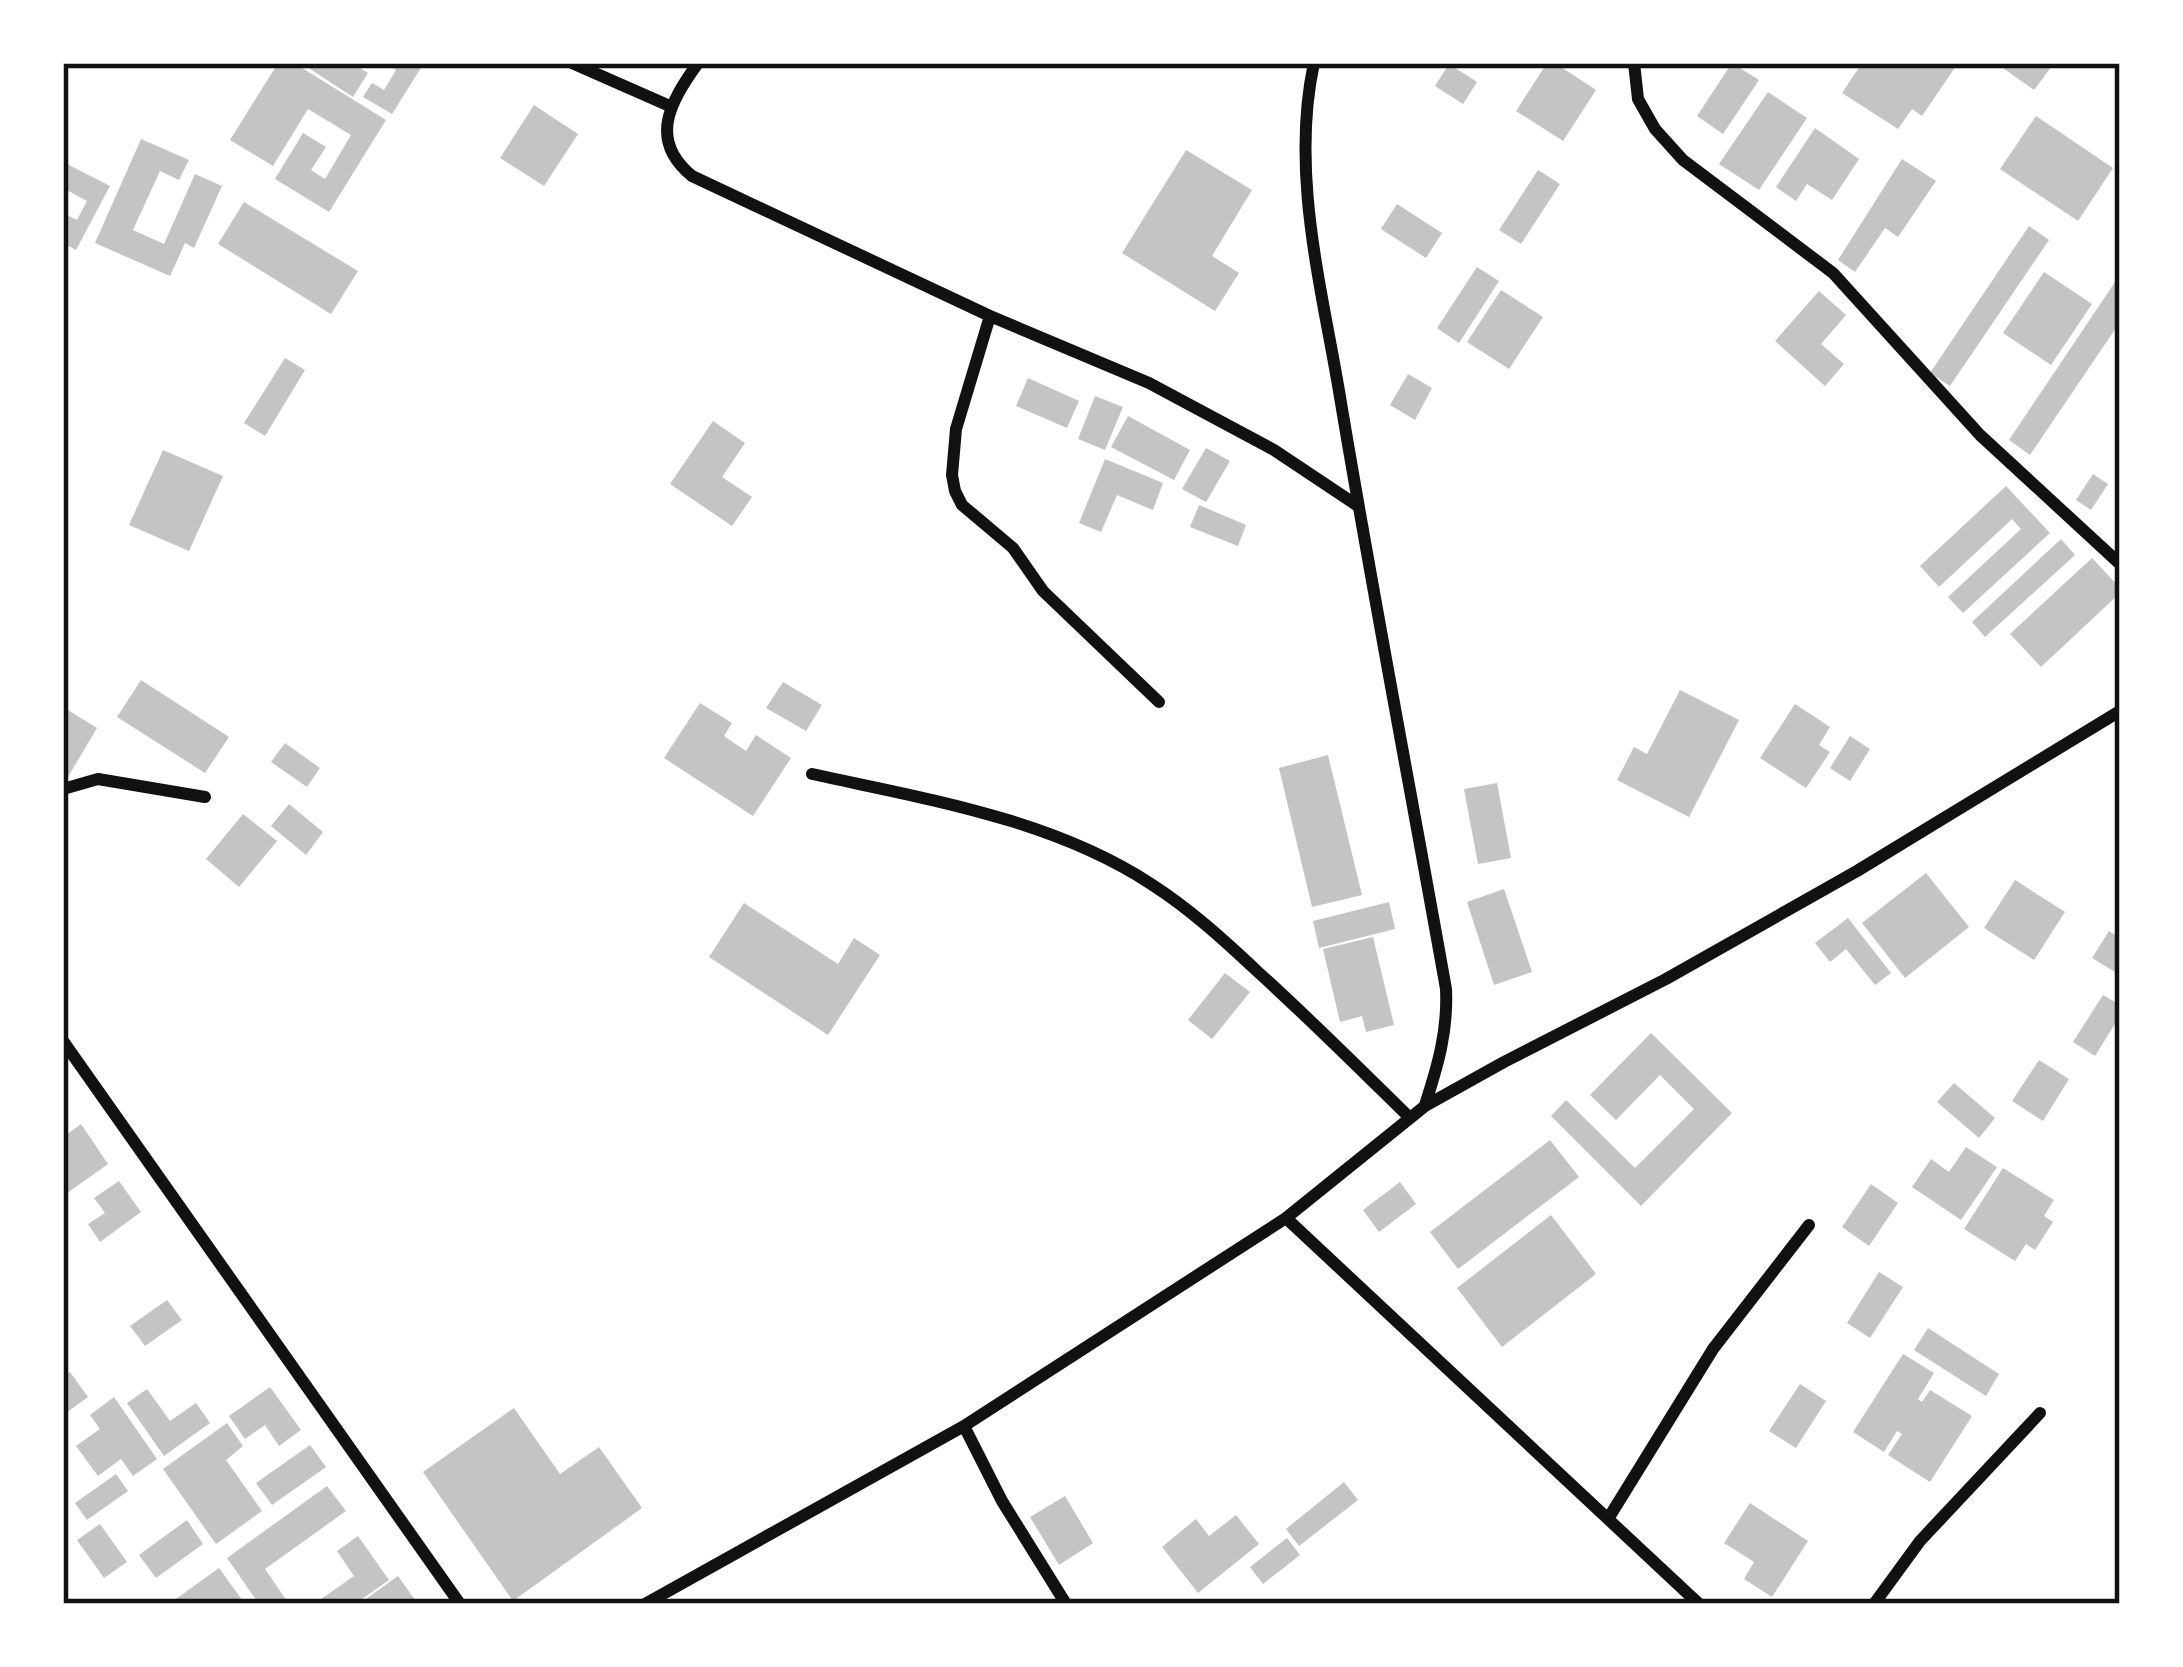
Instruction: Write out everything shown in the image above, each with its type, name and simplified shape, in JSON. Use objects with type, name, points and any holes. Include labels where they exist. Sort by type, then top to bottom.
[{"type":"street","points":[[572,63],[672,107]]},
{"type":"street","points":[[698,63],[672,107],[665,137],[670,152],[692,176],[990,316],[1149,382],[1274,450],[1358,506]]},
{"type":"street","points":[[1314,63],[1305,154],[1309,207],[1446,989],[1442,1052],[1425,1106]]},
{"type":"street","points":[[1634,63],[1638,98],[1655,130],[1683,160],[1833,272],[1980,435],[2120,564]]},
{"type":"street","points":[[990,316],[956,429],[955,491],[962,505],[1012,548],[1043,591],[1159,702]]},
{"type":"street","points":[[645,1604],[964,1426],[1286,1218],[1425,1106],[1705,958],[2120,711]]},
{"type":"street","points":[[812,774],[1030,827],[1098,854],[1149,882],[1196,916],[1296,1006],[1410,1118]]},
{"type":"street","points":[[63,789],[98,779],[205,797]]},
{"type":"street","points":[[63,1041],[460,1604]]},
{"type":"street","points":[[1286,1218],[1699,1604]]},
{"type":"street","points":[[1608,1519],[1713,1348],[1809,1225]]},
{"type":"street","points":[[1874,1604],[1920,1541],[2040,1412]]},
{"type":"street","points":[[964,1426],[1002,1501],[1066,1604]]},
{"type":"building","points":[[278,63],[294,63],[386,120],[329,212],[275,179],[303,133],[326,147],[311,170],[325,179],[351,135],[308,109],[273,166],[230,140]]},
{"type":"building","points":[[313,63],[360,63],[358,67],[368,73],[353,97],[310,69]]},
{"type":"building","points":[[385,63],[424,63],[392,114],[363,97],[372,83],[384,90],[396,70]]},
{"type":"building","points":[[1547,63],[1555,63],[1596,90],[1563,141],[1516,111]]},
{"type":"building","points":[[1732,63],[1759,80],[1723,134],[1697,116]]},
{"type":"building","points":[[1862,63],[1958,63],[1922,116],[1912,109],[1898,129],[1842,93]]},
{"type":"building","points":[[2002,63],[2054,63],[2034,90]]},
{"type":"building","points":[[1449,64],[1477,82],[1463,104],[1435,86]]},
{"type":"building","points":[[1768,92],[1807,118],[1759,190],[1719,164]]},
{"type":"building","points":[[534,105],[578,134],[544,186],[500,158]]},
{"type":"building","points":[[2036,116],[2113,168],[2078,221],[2000,169]]},
{"type":"building","points":[[1815,128],[1859,159],[1832,200],[1807,184],[1796,201],[1776,187]]},
{"type":"building","points":[[141,139],[189,160],[179,180],[160,171],[133,230],[164,244],[195,174],[222,186],[194,248],[185,243],[170,276],[95,243]]},
{"type":"building","points":[[1186,150],[1252,190],[1212,256],[1239,273],[1215,311],[1122,253]]},
{"type":"building","points":[[1902,159],[1936,181],[1898,237],[1885,228],[1855,272],[1838,260]]},
{"type":"building","points":[[63,162],[110,186],[76,250],[63,243],[63,213],[77,220],[87,201],[63,188]]},
{"type":"building","points":[[1538,170],[1560,184],[1521,244],[1499,230]]},
{"type":"building","points":[[244,202],[358,271],[331,314],[218,244]]},
{"type":"building","points":[[1397,204],[1442,233],[1426,258],[1381,229]]},
{"type":"building","points":[[2029,226],[2049,240],[1950,386],[1930,373]]},
{"type":"building","points":[[1477,267],[1499,281],[1459,343],[1437,328]]},
{"type":"building","points":[[2044,272],[2092,304],[2051,365],[2003,333]]},
{"type":"building","points":[[2117,279],[2120,322],[2030,455],[2009,440]]},
{"type":"building","points":[[1501,290],[1543,317],[1509,369],[1467,342]]},
{"type":"building","points":[[1819,291],[1846,315],[1821,344],[1844,364],[1825,386],[1775,341]]},
{"type":"building","points":[[285,358],[305,370],[265,436],[244,423]]},
{"type":"building","points":[[1408,374],[1432,388],[1415,420],[1390,405]]},
{"type":"building","points":[[1028,378],[1079,401],[1067,428],[1016,406]]},
{"type":"building","points":[[1095,396],[1123,407],[1105,450],[1078,439]]},
{"type":"building","points":[[1128,416],[1190,450],[1174,480],[1111,447]]},
{"type":"building","points":[[713,421],[745,443],[722,477],[752,497],[732,526],[670,484]]},
{"type":"building","points":[[1206,448],[1230,461],[1206,502],[1182,489]]},
{"type":"building","points":[[163,450],[223,476],[189,551],[129,525]]},
{"type":"building","points":[[1105,459],[1163,483],[1153,510],[1117,495],[1101,532],[1079,523]]},
{"type":"building","points":[[2093,474],[2108,484],[2091,510],[2076,500]]},
{"type":"building","points":[[2006,486],[2050,533],[1963,613],[1948,597],[2021,529],[2012,519],[1939,587],[1920,566]]},
{"type":"building","points":[[1199,505],[1246,525],[1238,546],[1190,527]]},
{"type":"building","points":[[2061,539],[2075,555],[1985,637],[1972,622]]},
{"type":"building","points":[[2092,558],[2120,593],[2041,667],[2010,634]]},
{"type":"building","points":[[141,680],[229,737],[205,773],[117,717]]},
{"type":"building","points":[[783,682],[822,705],[806,731],[766,708]]},
{"type":"building","points":[[1680,690],[1739,720],[1689,817],[1617,780],[1634,747],[1647,754]]},
{"type":"building","points":[[700,703],[732,723],[724,736],[746,751],[756,735],[791,758],[753,816],[664,758]]},
{"type":"building","points":[[1795,704],[1830,727],[1819,745],[1830,752],[1806,788],[1760,758]]},
{"type":"building","points":[[63,707],[97,728],[68,777],[63,774]]},
{"type":"building","points":[[1850,736],[1870,749],[1850,781],[1830,768]]},
{"type":"building","points":[[285,743],[320,768],[307,787],[271,762]]},
{"type":"building","points":[[1328,755],[1362,895],[1312,907],[1279,768]]},
{"type":"building","points":[[1497,783],[1511,858],[1478,864],[1464,789]]},
{"type":"building","points":[[289,804],[323,832],[306,855],[271,826]]},
{"type":"building","points":[[243,814],[277,841],[239,887],[206,859]]},
{"type":"building","points":[[1926,873],[1969,927],[1905,978],[1862,923]]},
{"type":"building","points":[[2015,880],[2065,912],[2034,960],[1984,928]]},
{"type":"building","points":[[1504,889],[1532,972],[1494,985],[1467,902]]},
{"type":"building","points":[[1389,902],[1395,929],[1319,948],[1313,921]]},
{"type":"building","points":[[744,903],[838,964],[854,938],[880,955],[828,1035],[709,957]]},
{"type":"building","points":[[1848,918],[1891,973],[1875,985],[1846,949],[1830,962],[1815,943]]},
{"type":"building","points":[[2109,931],[2120,938],[2120,975],[2092,958]]},
{"type":"building","points":[[1373,937],[1394,1025],[1366,1032],[1362,1016],[1340,1022],[1323,949]]},
{"type":"building","points":[[1225,973],[1250,992],[1212,1039],[1188,1020]]},
{"type":"building","points":[[2103,995],[2120,1005],[2120,1016],[2095,1056],[2073,1042]]},
{"type":"building","points":[[1651,1033],[1732,1113],[1641,1206],[1551,1116],[1566,1100],[1635,1168],[1694,1109],[1660,1075],[1616,1120],[1590,1095]]},
{"type":"building","points":[[2039,1060],[2069,1079],[2043,1121],[2012,1101]]},
{"type":"building","points":[[1954,1083],[1995,1118],[1979,1138],[1937,1102]]},
{"type":"building","points":[[81,1124],[108,1164],[63,1196],[63,1137]]},
{"type":"building","points":[[1550,1140],[1579,1177],[1458,1269],[1430,1232]]},
{"type":"building","points":[[1966,1147],[1997,1167],[1961,1220],[1912,1187],[1931,1159],[1949,1172]]},
{"type":"building","points":[[2003,1168],[2054,1200],[2044,1216],[2053,1222],[2035,1250],[2026,1244],[2015,1261],[1964,1229]]},
{"type":"building","points":[[119,1181],[141,1212],[100,1242],[88,1224],[105,1213],[94,1198]]},
{"type":"building","points":[[1400,1182],[1416,1204],[1379,1232],[1363,1210]]},
{"type":"building","points":[[1871,1184],[1898,1203],[1869,1246],[1842,1227]]},
{"type":"building","points":[[1551,1215],[1596,1274],[1502,1347],[1457,1288]]},
{"type":"building","points":[[1879,1272],[1903,1287],[1870,1338],[1847,1323]]},
{"type":"building","points":[[167,1300],[182,1320],[145,1346],[130,1326]]},
{"type":"building","points":[[1928,1328],[1999,1374],[1986,1396],[1914,1350]]},
{"type":"building","points":[[1903,1354],[1934,1373],[1918,1399],[1922,1402],[1930,1390],[1972,1416],[1930,1482],[1888,1455],[1902,1434],[1897,1431],[1884,1452],[1853,1432]]},
{"type":"building","points":[[70,1372],[88,1397],[63,1415],[63,1376]]},
{"type":"building","points":[[1800,1384],[1826,1401],[1796,1448],[1769,1431]]},
{"type":"building","points":[[270,1387],[301,1430],[279,1446],[265,1425],[245,1439],[229,1416]]},
{"type":"building","points":[[147,1389],[170,1421],[196,1403],[210,1423],[164,1456],[127,1403]]},
{"type":"building","points":[[114,1397],[157,1459],[133,1476],[121,1459],[98,1476],[76,1446],[100,1429],[90,1415]]},
{"type":"building","points":[[514,1408],[560,1474],[599,1447],[642,1508],[513,1601],[423,1472]]},
{"type":"building","points":[[227,1423],[243,1446],[226,1460],[262,1511],[216,1544],[163,1469]]},
{"type":"building","points":[[310,1445],[326,1467],[272,1505],[256,1483]]},
{"type":"building","points":[[116,1474],[128,1491],[87,1520],[75,1503]]},
{"type":"building","points":[[1344,1482],[1358,1500],[1299,1546],[1286,1529]]},
{"type":"building","points":[[327,1486],[346,1511],[265,1569],[289,1604],[259,1604],[227,1558]]},
{"type":"building","points":[[1065,1496],[1093,1543],[1059,1565],[1030,1517]]},
{"type":"building","points":[[1750,1503],[1808,1541],[1772,1597],[1744,1579],[1754,1562],[1724,1543]]},
{"type":"building","points":[[1236,1515],[1259,1544],[1198,1593],[1162,1547],[1196,1519],[1209,1536]]},
{"type":"building","points":[[187,1520],[203,1544],[156,1578],[139,1555]]},
{"type":"building","points":[[100,1524],[127,1562],[104,1578],[77,1540]]},
{"type":"building","points":[[358,1536],[389,1580],[355,1604],[314,1604],[354,1576],[337,1551]]},
{"type":"building","points":[[1287,1538],[1300,1555],[1263,1584],[1250,1567]]},
{"type":"building","points":[[219,1568],[245,1604],[169,1604]]},
{"type":"building","points":[[398,1576],[418,1604],[359,1604]]}]
